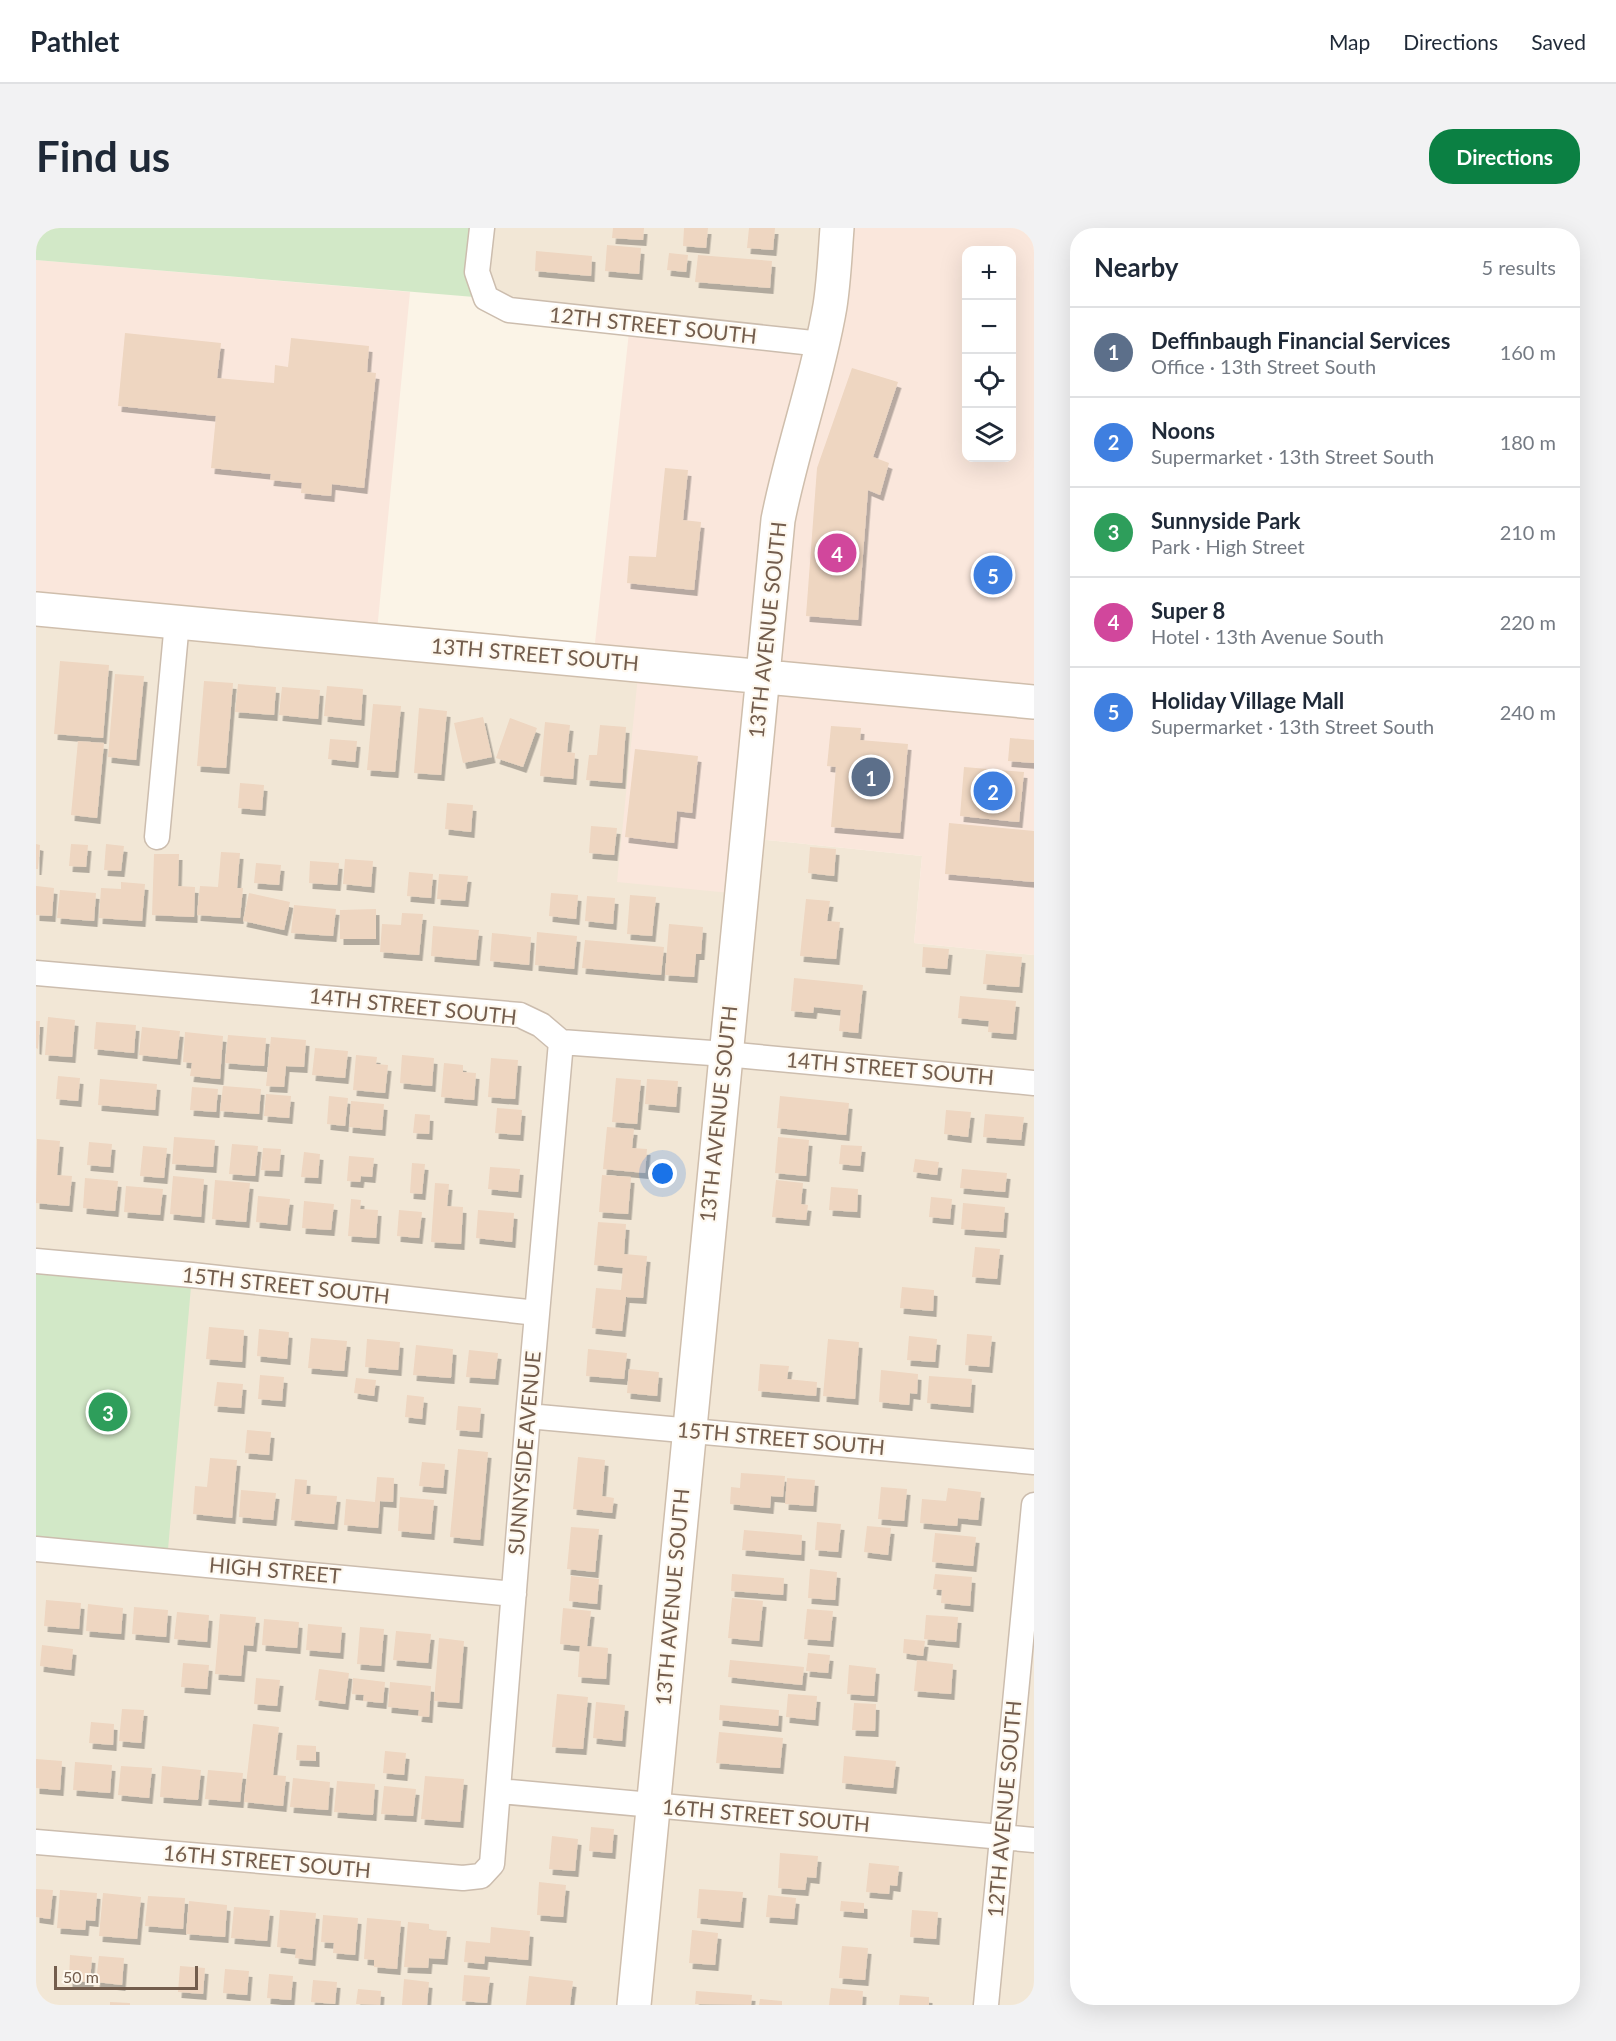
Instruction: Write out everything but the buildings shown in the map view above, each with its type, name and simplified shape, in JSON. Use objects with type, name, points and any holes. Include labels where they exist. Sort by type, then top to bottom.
[{"type":"street","name":"12TH STREET SOUTH","points":[[482,228],[477,272],[486,298],[509,310],[822,344]]},
{"type":"street","name":"13TH AVENUE SOUTH","points":[[634,2005],[778,520],[787,472],[822,344],[830,304],[837,228]]},
{"type":"street","name":"13TH STREET SOUTH","points":[[36,609],[1034,702]]},
{"type":"street","points":[[157,837],[177,622]]},
{"type":"street","name":"14TH STREET SOUTH","points":[[36,973],[520,1015],[542,1025],[561,1042],[725,1054],[1034,1083]]},
{"type":"street","name":"SUNNYSIDE AVENUE","points":[[492,1864],[561,1042]]},
{"type":"street","name":"15TH STREET SOUTH","points":[[36,1261],[192,1275],[537,1313]]},
{"type":"street","name":"15TH STREET SOUTH","points":[[528,1416],[1034,1462]]},
{"type":"street","name":"12TH AVENUE SOUTH","points":[[986,2005],[1034,1505]]},
{"type":"street","name":"HIGH STREET","points":[[36,1550],[514,1594]]},
{"type":"street","name":"16TH STREET SOUTH","points":[[499,1791],[1034,1840]]},
{"type":"street","name":"16TH STREET SOUTH","points":[[36,1842],[463,1878],[481,1876],[492,1864]]},
{"type":"shaded area","points":[[482,228],[837,228],[822,344],[486,298]]},
{"type":"shaded area","points":[[837,228],[1034,228],[1034,955],[914,943],[922,856],[747,838],[741,894],[617,882],[639,666],[593,661],[630,323],[822,344]]},
{"type":"shaded area","points":[[36,260],[410,292],[376,641],[36,609]]},
{"type":"shaded area","points":[[36,609],[639,665],[747,838],[922,856],[914,943],[1034,955],[1034,2005],[36,2005]]},
{"type":"green space","points":[[36,228],[482,228],[486,298],[36,260]]},
{"type":"green space","points":[[36,1261],[192,1275],[167,1561],[36,1549]]},
{"type":"place","name":"Super 8","points":[[837,553]]},
{"type":"place","name":"Holiday Village Mall","points":[[993,575]]},
{"type":"place","name":"Deffinbaugh Financial Services","points":[[871,777]]},
{"type":"place","name":"Noons","points":[[993,791]]},
{"type":"place","name":"Sunnyside Park","points":[[108,1412]]}]
